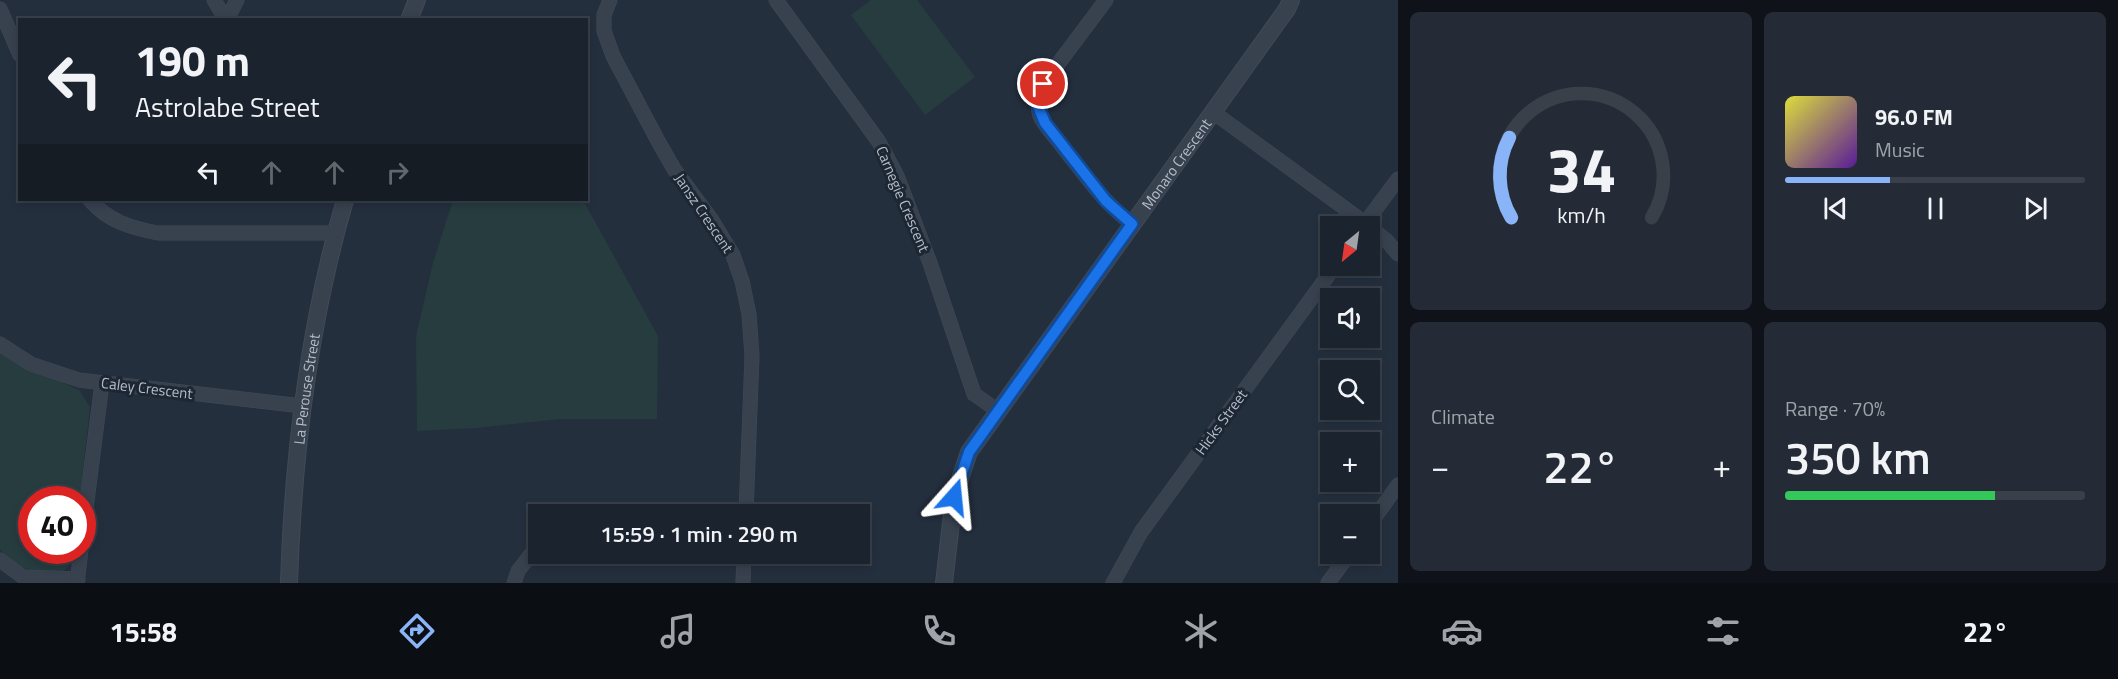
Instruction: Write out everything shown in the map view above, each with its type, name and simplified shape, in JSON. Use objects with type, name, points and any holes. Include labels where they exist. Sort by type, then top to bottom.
[{"type":"street","points":[[214,0],[226,18]]},
{"type":"street","points":[[228,18],[237,0]]},
{"type":"street","points":[[410,18],[417,0]]},
{"type":"street","name":"Jansz Crescent","points":[[610,0],[604,15],[604,31],[613,56],[674,169],[711,219],[733,255],[742,281],[749,314],[752,356],[746,504]]},
{"type":"street","name":"Carnegie Crescent","points":[[776,0],[879,141],[897,176],[930,263],[974,394],[998,411]]},
{"type":"street","points":[[1106,0],[1069,46],[1043,84],[1038,99],[1040,116],[1095,189],[1113,209],[1132,224]]},
{"type":"street","name":"Monaro Crescent","points":[[944,583],[954,497],[969,452],[1287,9],[1291,0]]},
{"type":"street","points":[[0,9],[18,50]]},
{"type":"street","points":[[1213,112],[1353,216]]},
{"type":"street","points":[[1374,216],[1398,179]]},
{"type":"street","points":[[91,201],[112,220],[134,229],[158,233],[336,233]]},
{"type":"street","name":"La Perouse Street","points":[[290,583],[291,531],[302,405],[336,233],[345,201]]},
{"type":"street","points":[[1380,236],[1398,254]]},
{"type":"street","name":"Hicks Street","points":[[1113,583],[1141,532],[1328,276]]},
{"type":"street","name":"Caley Crescent","points":[[0,344],[31,364],[56,373],[102,383],[302,405]]},
{"type":"street","points":[[89,486],[102,383]]},
{"type":"street","points":[[1380,510],[1398,485]]},
{"type":"street","points":[[514,583],[518,572],[528,558]]},
{"type":"street","points":[[0,560],[23,577],[78,581],[80,564]]},
{"type":"street","points":[[743,583],[744,564]]},
{"type":"street","points":[[1328,583],[1342,564]]},
{"type":"green space","points":[[871,0],[917,0],[975,77],[925,115],[851,15]]},
{"type":"green space","points":[[453,201],[584,201],[658,336],[657,419],[560,419],[476,428],[417,431],[416,336],[433,263]]},
{"type":"green space","points":[[0,353],[36,373],[79,390],[90,407],[81,486],[18,486],[18,564],[70,564],[62,573],[35,571],[20,567],[0,549]]},
{"type":"route","points":[[954,497],[969,452],[1132,224],[1113,209],[1095,189],[1040,116],[1039,95],[1043,84]]}]
